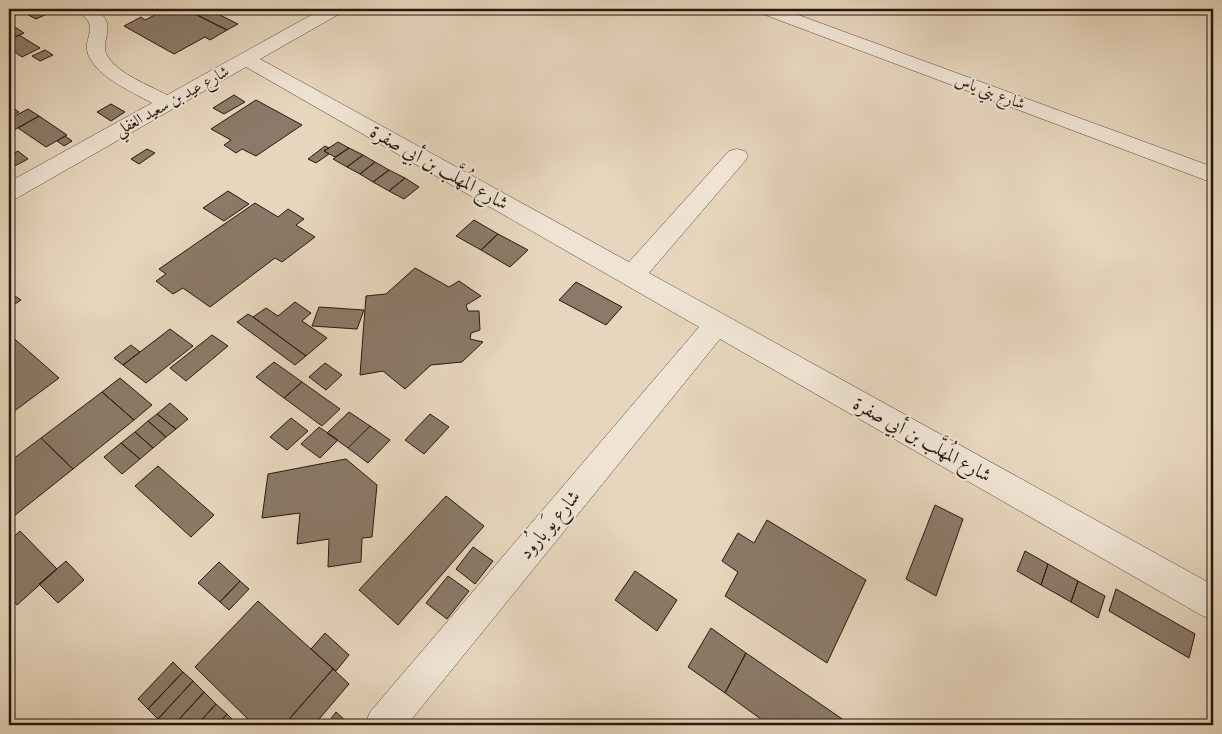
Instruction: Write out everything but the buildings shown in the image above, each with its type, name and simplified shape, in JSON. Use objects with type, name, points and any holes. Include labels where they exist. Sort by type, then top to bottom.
[{"type":"street","points":[[85,9],[98,21],[100,28],[96,50],[102,62],[168,103]]},
{"type":"street","name":"شارع عيد بن سعيد الغفلي","points":[[9,192],[336,9]]},
{"type":"street","name":"شارع بني ياس","points":[[766,9],[1213,175]]},
{"type":"street","name":"شارع المُهلَّب بن أبي صفرة","points":[[246,59],[1213,603]]},
{"type":"street","points":[[632,276],[737,156]]},
{"type":"street","name":"شارع يَو بارُود","points":[[383,725],[717,324]]}]
